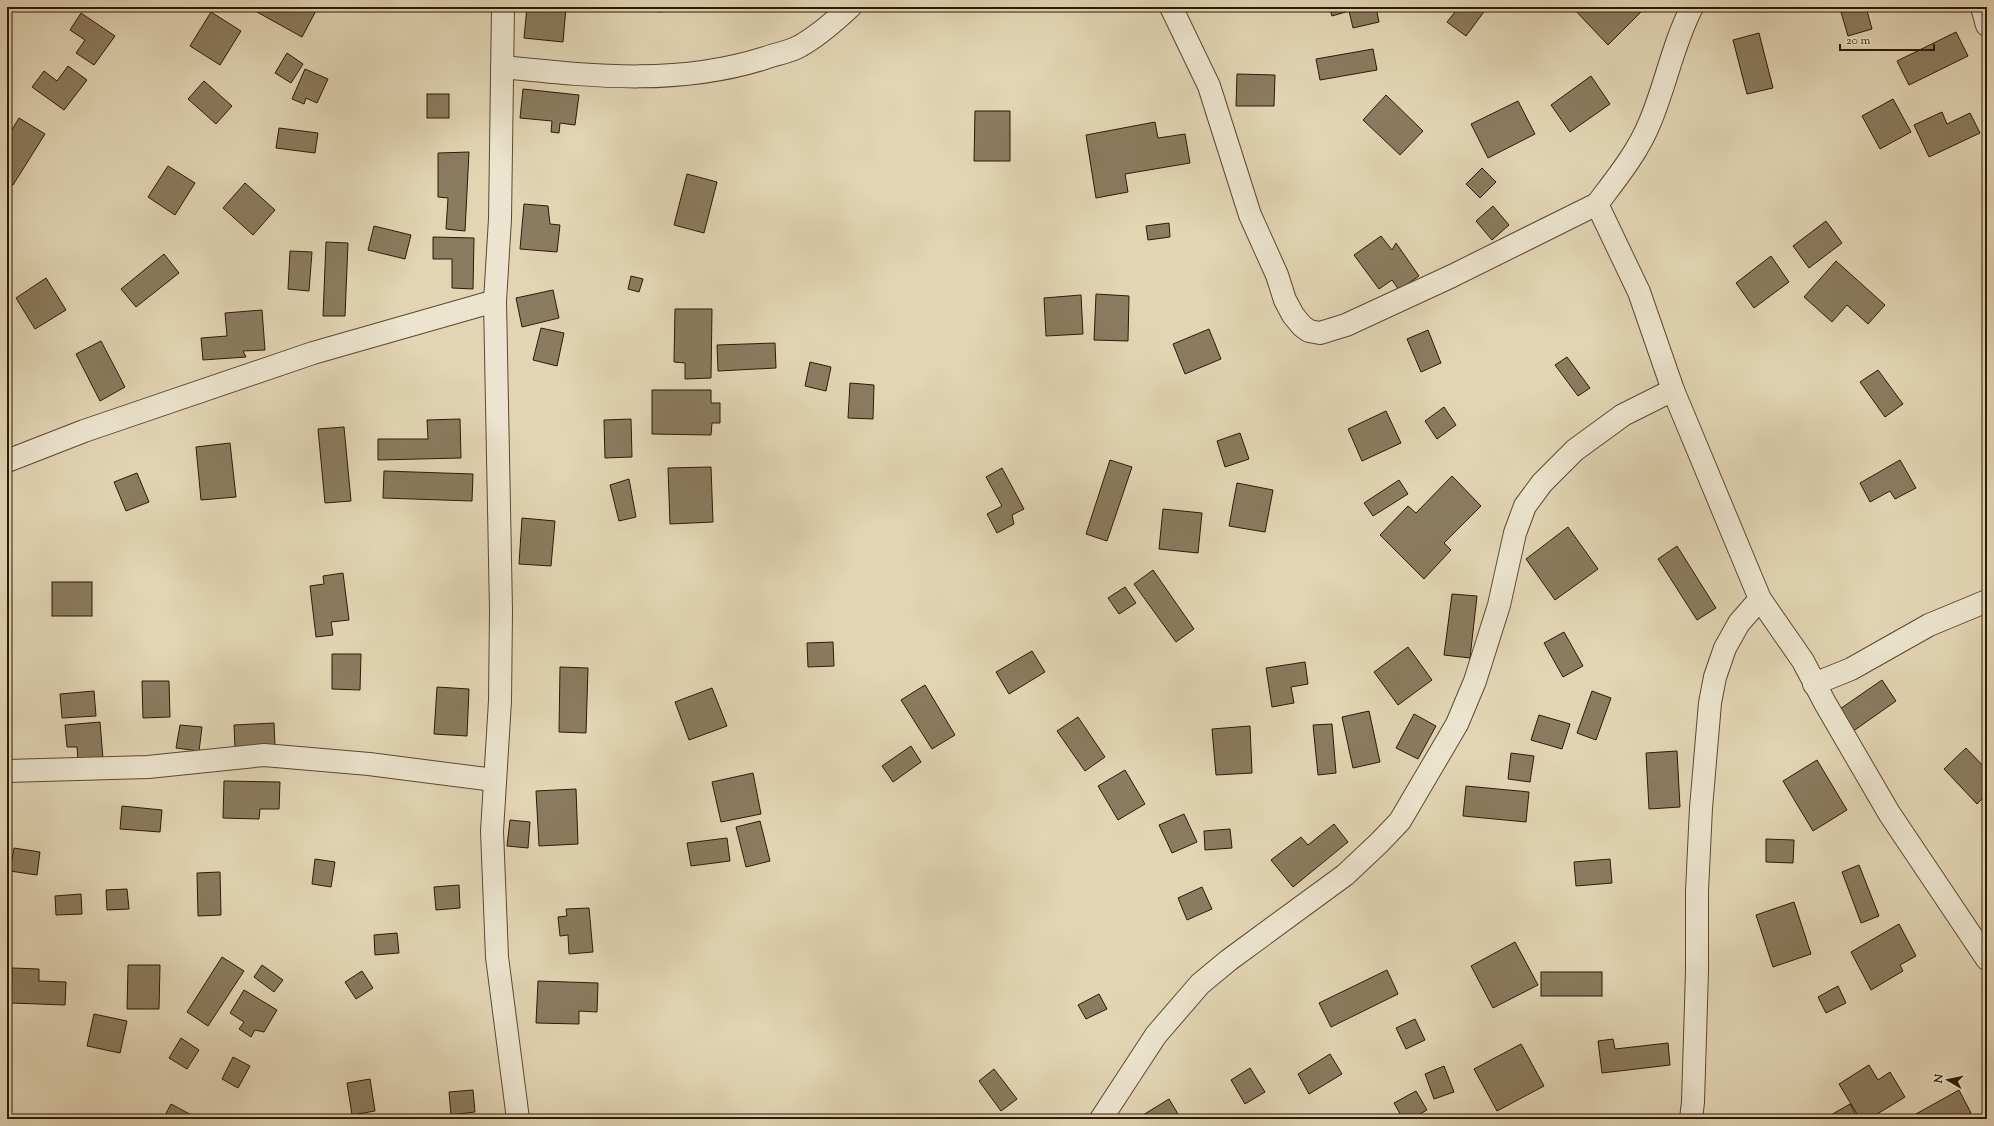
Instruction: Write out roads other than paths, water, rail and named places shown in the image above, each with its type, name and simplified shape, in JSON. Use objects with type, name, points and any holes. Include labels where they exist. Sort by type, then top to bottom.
[{"type":"street","points":[[504,7],[500,219],[495,301],[500,701],[494,780],[493,878],[497,957],[518,1119]]},
{"type":"street","points":[[502,67],[626,77],[705,73],[750,63],[799,47],[838,19],[850,7]]},
{"type":"street","points":[[1171,7],[1209,86],[1250,215],[1277,276],[1285,300],[1293,315],[1302,326],[1309,331],[1320,333],[1346,325],[1452,276],[1597,204],[1634,153],[1650,124],[1682,27],[1692,7]]},
{"type":"street","points":[[1982,7],[1987,25]]},
{"type":"street","points":[[1597,204],[1639,292],[1673,390],[1760,599],[1803,661],[1814,684],[1889,813],[1987,959]]},
{"type":"street","points":[[7,461],[91,428],[313,353],[495,301]]},
{"type":"street","points":[[1101,1119],[1156,1035],[1200,984],[1241,951],[1345,875],[1400,821],[1457,724],[1475,681],[1499,605],[1515,533],[1526,506],[1542,483],[1574,450],[1623,415],[1673,390]]},
{"type":"street","points":[[1691,1119],[1693,1102],[1697,970],[1697,891],[1701,808],[1710,704],[1715,677],[1725,648],[1739,623],[1760,599]]},
{"type":"street","points":[[1814,684],[1851,669],[1929,625],[1987,600]]},
{"type":"street","points":[[7,771],[148,767],[264,755],[369,764],[494,780]]}]
